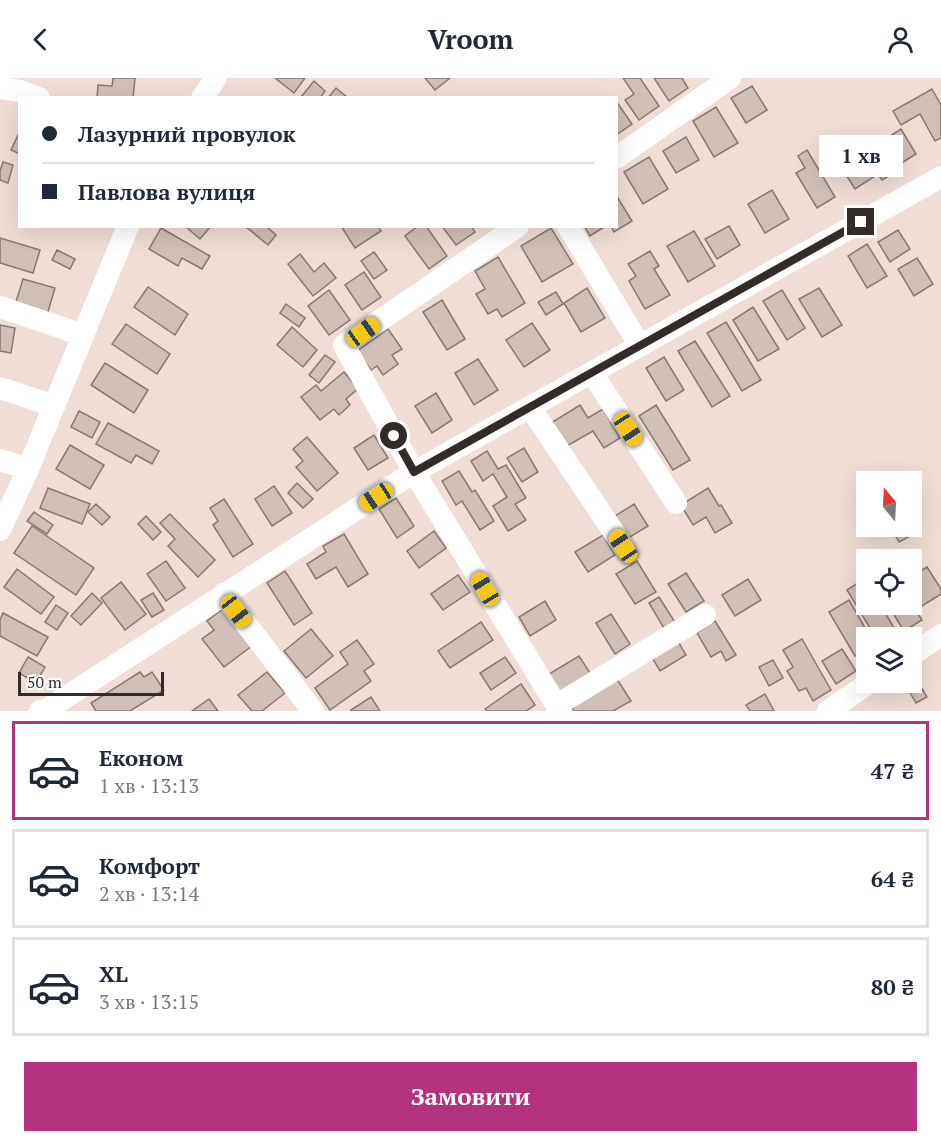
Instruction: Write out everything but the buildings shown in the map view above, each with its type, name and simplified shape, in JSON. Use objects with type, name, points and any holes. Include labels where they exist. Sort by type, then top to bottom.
[{"type":"street","points":[[203,96],[216,78]]},
{"type":"street","points":[[618,157],[730,78]]},
{"type":"street","points":[[0,88],[34,96]]},
{"type":"street","points":[[40,711],[46,710],[414,472],[941,177]]},
{"type":"street","points":[[1,527],[28,469],[127,228]]},
{"type":"street","points":[[515,228],[344,345],[414,472],[559,708],[705,615]]},
{"type":"street","points":[[569,228],[640,346]]},
{"type":"street","points":[[0,307],[83,335]]},
{"type":"street","points":[[592,373],[676,503]]},
{"type":"street","points":[[0,388],[54,406]]},
{"type":"street","points":[[530,407],[623,546]]},
{"type":"street","points":[[0,460],[28,469]]},
{"type":"street","points":[[223,594],[314,711]]},
{"type":"street","points":[[922,648],[941,635]]},
{"type":"street","points":[[828,711],[856,692]]},
{"type":"route","points":[[394,436],[414,472],[861,222]]}]
